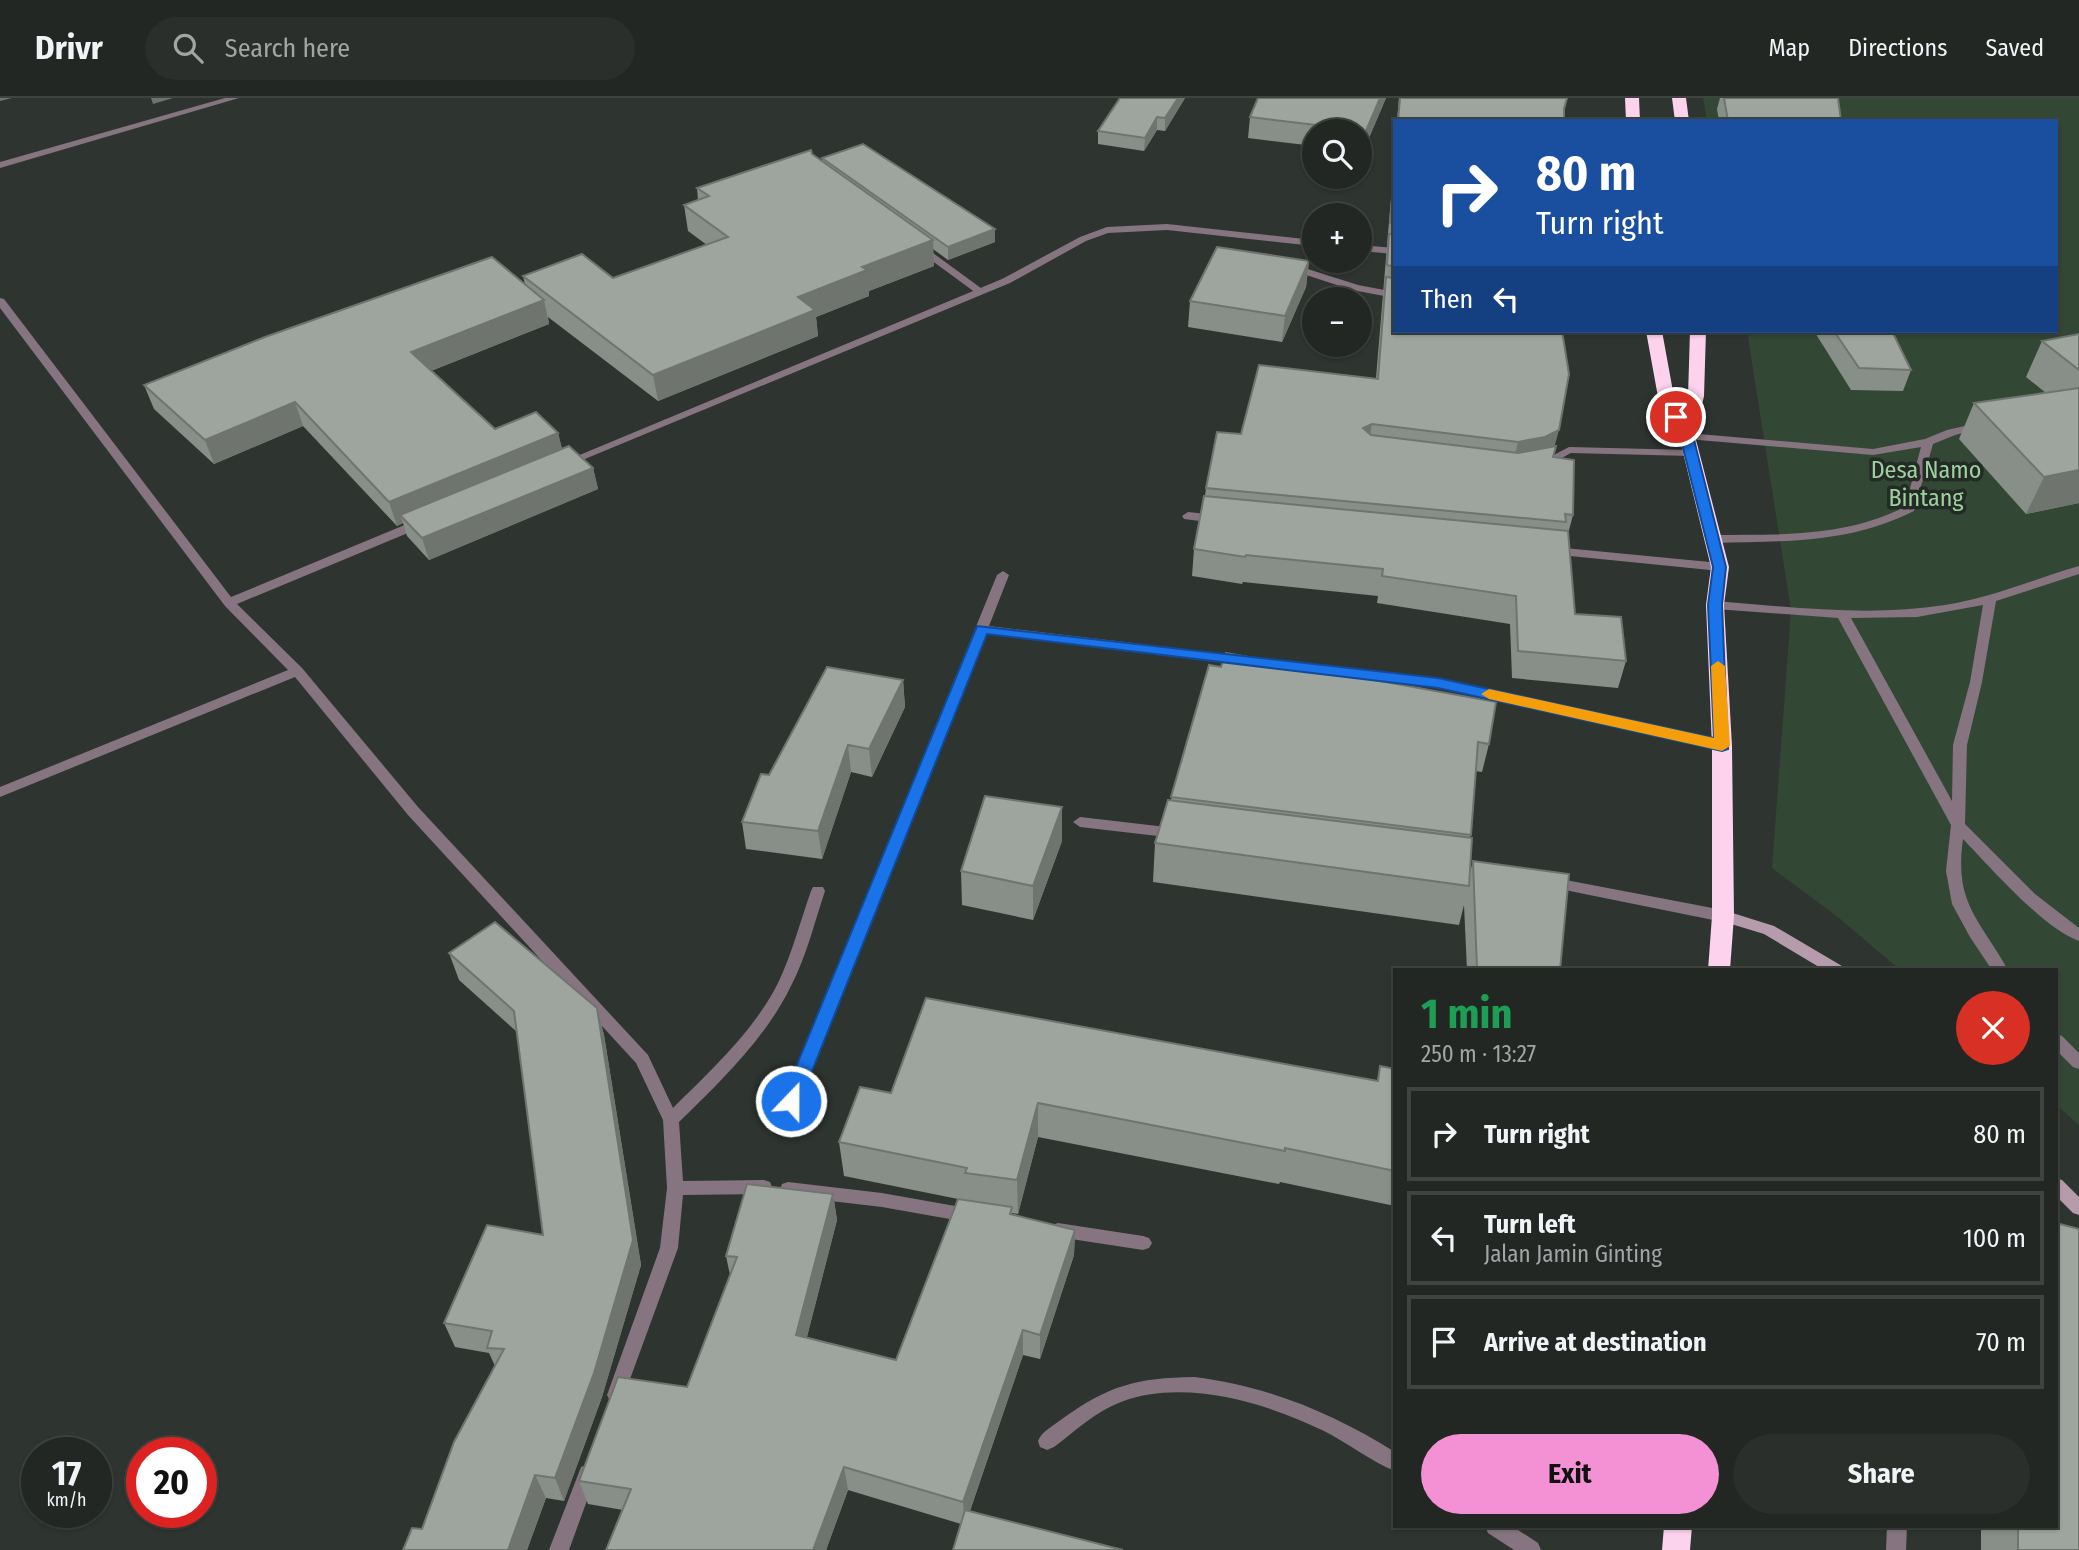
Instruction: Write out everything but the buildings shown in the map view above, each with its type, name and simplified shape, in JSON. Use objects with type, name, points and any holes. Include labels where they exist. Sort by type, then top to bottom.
[{"type":"highway","points":[[1632,98],[1633,119]]},
{"type":"highway","points":[[1679,98],[1682,119]]},
{"type":"highway","points":[[1654,333],[1666,397],[1689,444],[1720,567],[1715,605],[1722,746],[1723,916],[1719,968]]},
{"type":"highway","points":[[1689,444],[1696,396],[1698,333]]},
{"type":"highway","points":[[1676,1550],[1678,1528]]},
{"type":"street","points":[[0,165],[235,98]]},
{"type":"street","points":[[547,471],[980,291],[1028,270],[1083,239],[1124,227],[1167,227],[1302,242]]},
{"type":"street","points":[[905,237],[980,291]]},
{"type":"street","points":[[1372,249],[1393,251]]},
{"type":"street","points":[[1280,265],[1303,268],[1356,288],[1393,295]]},
{"type":"street","points":[[0,301],[229,603],[297,671],[413,811],[642,1059],[671,1120],[675,1188],[669,1248],[610,1412]]},
{"type":"street","points":[[1524,468],[1544,465],[1569,450],[1689,444],[1873,452],[1928,442],[1951,432],[1991,423]]},
{"type":"street","points":[[1713,539],[1831,536],[1885,524],[1910,509],[1928,442]]},
{"type":"street","points":[[1188,516],[1229,520]]},
{"type":"street","points":[[229,603],[433,518]]},
{"type":"street","points":[[1542,550],[1720,567]]},
{"type":"street","points":[[1715,605],[1841,612],[1931,610],[1990,599],[2079,570]]},
{"type":"street","points":[[791,1101],[1003,575]]},
{"type":"street","points":[[1990,599],[1976,682],[1960,745],[1958,825],[1952,858],[1961,911],[2000,968]]},
{"type":"street","points":[[1841,612],[1958,825],[2019,891],[2053,919],[2079,935]]},
{"type":"street","points":[[982,629],[1438,683],[1722,746]]},
{"type":"street","points":[[0,792],[297,671]]},
{"type":"street","points":[[1080,822],[1190,835]]},
{"type":"street","points":[[1534,880],[1723,916],[1769,930],[1835,968]]},
{"type":"street","points":[[671,1120],[724,1068],[770,1010],[784,986],[818,891]]},
{"type":"street","points":[[2058,1042],[2079,1063]]},
{"type":"street","points":[[675,1188],[756,1186],[791,1189],[881,1200],[995,1220]]},
{"type":"street","points":[[2058,1187],[2079,1208]]},
{"type":"street","points":[[1034,1226],[1143,1243]]},
{"type":"street","points":[[1046,1441],[1121,1393],[1163,1385],[1203,1386],[1249,1394],[1306,1413],[1393,1460]]},
{"type":"street","points":[[559,1550],[596,1450]]},
{"type":"street","points":[[1498,1528],[1531,1550]]},
{"type":"street","points":[[1896,1550],[1897,1528]]},
{"type":"green space","name":"Desa Namo Bintang","points":[[1703,98],[2079,98],[2079,1125],[2058,1107],[2058,968],[1898,968],[1839,918],[1772,868],[1791,610],[1747,333],[2058,333],[2058,119],[1707,119]]},
{"type":"slow traffic","points":[[1489,694],[1722,746],[1718,666]]},
{"type":"route","points":[[791,1101],[982,629],[1438,683],[1722,746],[1715,605],[1720,567],[1686,436],[1676,417]]}]
